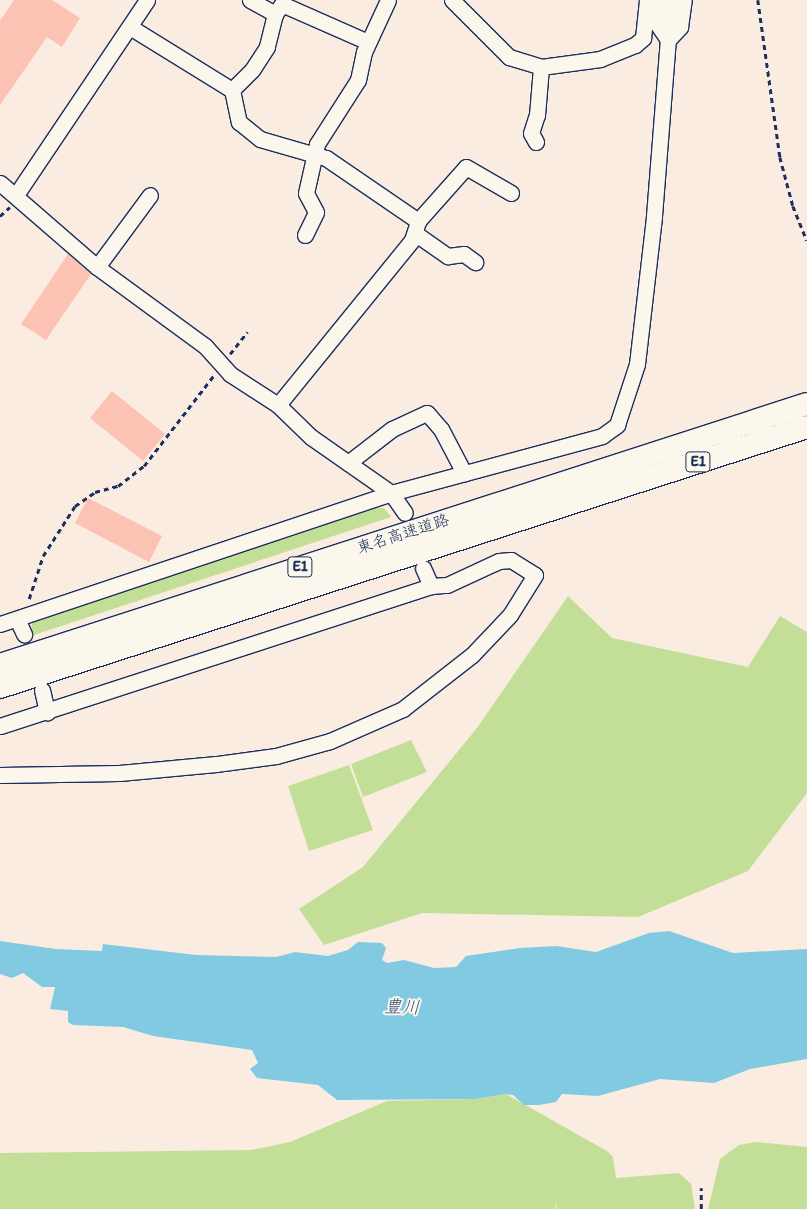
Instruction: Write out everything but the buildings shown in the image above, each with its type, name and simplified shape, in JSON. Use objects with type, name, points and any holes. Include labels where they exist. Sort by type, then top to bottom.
[{"type":"highway","name":"東名高速道路","points":[[0,665],[600,468],[807,404]]},
{"type":"highway","name":"東名高速道路","points":[[0,688],[807,427]]},
{"type":"street","points":[[147,0],[16,195],[16,200],[96,267],[205,346],[221,365],[249,389],[278,405],[311,437],[391,493],[405,513]]},
{"type":"street","points":[[250,0],[275,14]]},
{"type":"street","points":[[306,235],[316,212],[306,193],[315,154],[327,125],[358,80],[368,42],[388,0]]},
{"type":"street","points":[[452,0],[509,57],[541,67],[600,59],[635,45],[643,38],[647,0]]},
{"type":"street","points":[[659,0],[658,25],[668,40]]},
{"type":"street","points":[[0,624],[391,493],[602,436],[617,425],[637,364],[671,0]]},
{"type":"street","points":[[668,40],[680,27],[684,0]]},
{"type":"street","points":[[232,90],[267,47],[275,14],[282,4],[368,42]]},
{"type":"street","points":[[130,27],[232,90],[243,128],[260,139],[315,154],[366,183],[448,256],[464,254],[475,262]]},
{"type":"street","points":[[536,142],[531,133],[541,89],[541,67]]},
{"type":"street","points":[[278,405],[466,167],[511,193]]},
{"type":"street","points":[[0,183],[16,195]]},
{"type":"street","points":[[96,267],[150,195]]},
{"type":"street","points":[[348,463],[392,429],[427,414],[441,429],[464,473]]},
{"type":"street","points":[[0,726],[430,586],[447,586],[499,561],[511,560],[535,575],[510,615],[472,655],[403,709],[330,741],[276,756],[216,764],[119,772],[0,775]]},
{"type":"street","points":[[423,568],[430,586]]},
{"type":"street","points":[[22,617],[24,634]]},
{"type":"street","points":[[42,690],[47,712]]},
{"type":"path","points":[[758,0],[780,157],[793,206],[807,240]]},
{"type":"path","points":[[22,617],[43,556],[75,506],[95,492],[118,486],[144,466],[247,332]]},
{"type":"path","points":[[701,1209],[702,1188]]},
{"type":"green space","points":[[370,508],[384,508],[391,517],[31,636],[32,622]]},
{"type":"green space","points":[[568,596],[612,638],[748,667],[780,616],[807,632],[807,793],[748,871],[638,917],[422,913],[324,945],[299,909],[363,867],[477,728]]},
{"type":"green space","points":[[411,740],[427,772],[363,797],[351,764]]},
{"type":"green space","points":[[349,765],[373,830],[309,851],[288,786]]},
{"type":"green space","points":[[506,1094],[607,1151],[613,1157],[616,1178],[679,1173],[691,1184],[695,1209],[556,1209],[557,1198],[555,1209],[0,1209],[0,1153],[251,1150],[290,1142],[387,1101],[476,1099]]},
{"type":"green space","points":[[756,1142],[807,1147],[807,1209],[708,1209],[720,1159],[739,1145]]},
{"type":"water","name":"豊川","points":[[669,931],[733,953],[807,949],[807,1059],[750,1069],[714,1083],[660,1079],[598,1096],[562,1094],[556,1102],[539,1105],[524,1105],[513,1095],[506,1094],[476,1099],[337,1100],[318,1085],[257,1078],[250,1069],[258,1063],[252,1050],[153,1036],[123,1027],[73,1025],[68,1022],[68,1011],[50,1009],[55,987],[42,987],[23,973],[12,978],[0,974],[0,941],[56,949],[102,951],[103,944],[196,955],[276,957],[295,952],[328,956],[348,950],[358,942],[382,943],[386,948],[382,960],[387,963],[404,960],[434,968],[456,967],[466,956],[520,948],[556,946],[596,952],[649,933]]}]
